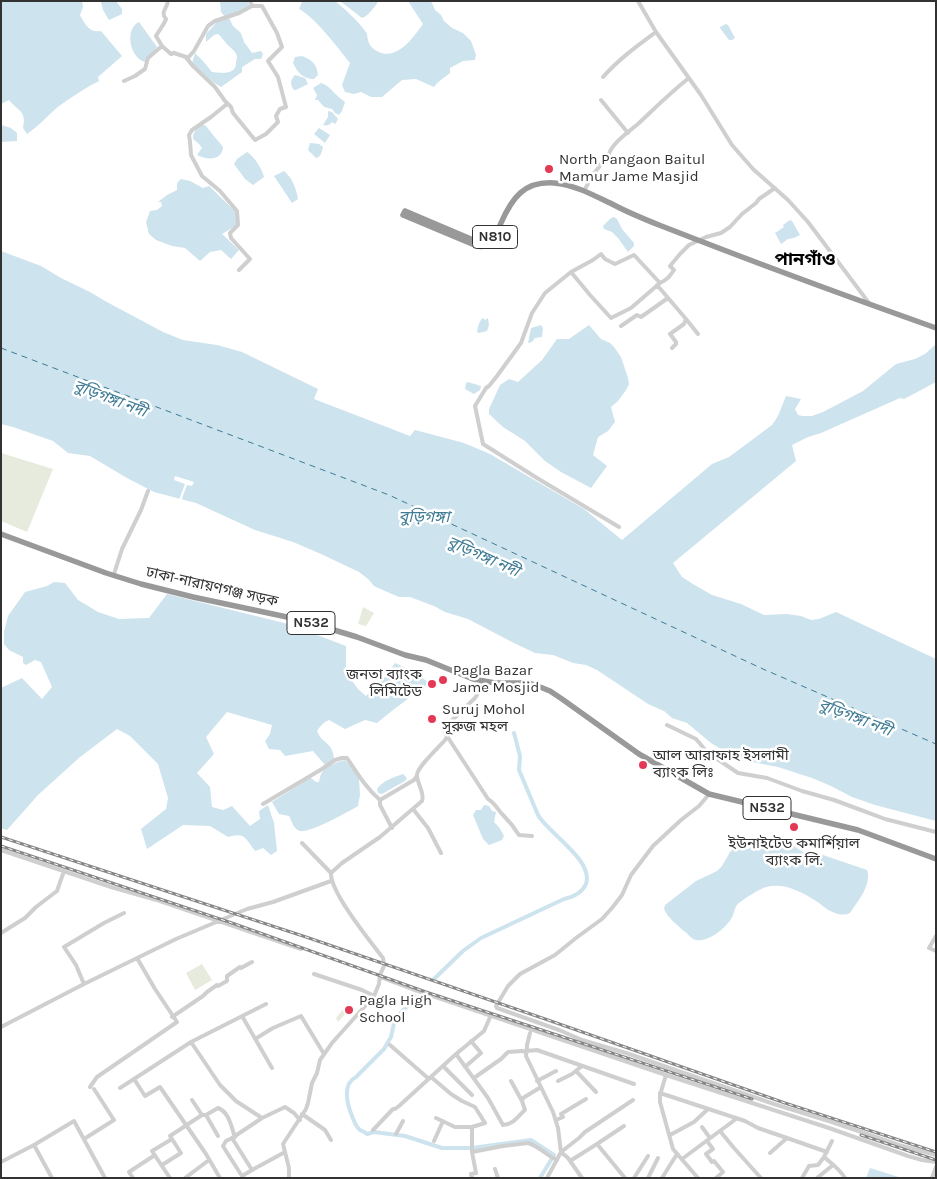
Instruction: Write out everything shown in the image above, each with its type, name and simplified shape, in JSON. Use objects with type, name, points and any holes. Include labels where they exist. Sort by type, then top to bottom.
[{"type":"highway","points":[[518,193],[535,184],[549,182],[564,183],[584,190],[638,217],[699,241],[936,328]]},
{"type":"highway","name":"N810","points":[[518,193],[494,238],[487,246],[482,247],[403,215],[405,211],[478,242],[484,242],[494,233],[506,206],[518,193]]},
{"type":"highway","name":"ঢাকা-নারায়ণগঞ্জ সড়ক","points":[[1,534],[141,584],[302,620],[357,637],[405,655],[426,660],[472,679],[495,683],[529,683],[562,699],[639,754],[709,794]]},
{"type":"highway","name":"N532","points":[[709,794],[858,830],[936,858]]},
{"type":"street","points":[[168,1],[168,5],[163,12],[163,16],[166,19],[165,22],[158,30],[156,36],[162,46],[171,54],[174,53],[186,57],[187,59],[192,65],[215,87],[224,102],[231,107],[255,140],[266,134],[278,122],[276,116],[280,110],[286,107],[278,77],[268,61],[282,47],[277,32],[262,6],[251,4],[239,13],[215,21],[208,26],[187,59]]},
{"type":"street","points":[[638,1],[656,32],[689,78],[732,145],[753,169],[798,210],[870,305]]},
{"type":"street","points":[[603,77],[627,53],[656,32]]},
{"type":"street","points":[[124,81],[145,69],[148,58],[162,46]]},
{"type":"street","points":[[584,190],[610,150],[672,91],[689,78]]},
{"type":"street","points":[[601,100],[628,133]]},
{"type":"street","points":[[227,104],[192,130],[189,135],[191,155],[202,176],[220,191],[237,211],[238,225],[230,233],[231,238],[250,259],[239,270]]},
{"type":"street","points":[[571,272],[611,318],[631,308],[671,276],[674,270],[670,266],[689,245],[721,233],[730,227],[758,199],[775,188]]},
{"type":"street","points":[[619,527],[484,444],[475,406],[486,388],[521,343],[532,313],[545,293],[571,272],[601,254],[605,259],[615,264],[634,255],[698,334]]},
{"type":"street","points":[[621,326],[637,315],[641,317],[668,298]]},
{"type":"street","points":[[672,348],[676,342],[670,334],[684,324],[686,319]]},
{"type":"street","points":[[114,574],[122,549],[148,491]]},
{"type":"street","points":[[480,681],[475,698],[444,730],[488,799],[510,822],[519,835],[532,836]]},
{"type":"street","points":[[667,725],[696,739],[708,752],[738,773],[767,778],[885,819],[936,832]]},
{"type":"street","points":[[380,800],[414,780],[419,769],[447,736]]},
{"type":"street","points":[[263,804],[335,760],[347,758],[365,785],[380,800],[380,805],[392,828]]},
{"type":"street","points":[[331,873],[342,863],[392,828],[422,802],[423,798],[417,776]]},
{"type":"street","points":[[709,794],[699,806],[653,846],[631,875],[622,895],[602,919],[555,955],[520,974],[508,986],[496,1006],[497,1008],[582,1040],[899,1145],[936,1155]]},
{"type":"street","points":[[413,809],[428,828],[442,853]]},
{"type":"street","points":[[289,1178],[289,1168],[283,1144],[300,1120],[308,1103],[312,1083],[317,1074],[320,1060],[374,996],[384,966],[383,958],[343,903],[331,881],[331,873],[302,842]]},
{"type":"street","points":[[1,850],[301,949]]},
{"type":"street","points":[[1,933],[25,918],[57,891],[64,871]]},
{"type":"street","points":[[1,1027],[176,939],[247,909],[273,902],[331,881]]},
{"type":"street","points":[[84,984],[76,966],[64,947],[124,913]]},
{"type":"street","points":[[936,936],[929,948],[936,951]]},
{"type":"street","points":[[84,1139],[114,1120],[92,1088],[97,1077],[177,1022],[172,1017],[138,958]]},
{"type":"street","points":[[172,1017],[212,989],[227,981],[227,976],[234,971],[252,962]]},
{"type":"street","points":[[314,974],[362,990],[374,996]]},
{"type":"street","points":[[380,977],[908,1156],[936,1162]]},
{"type":"street","points":[[120,1088],[190,1042],[266,1004]]},
{"type":"street","points":[[373,1130],[393,1109],[399,1106],[484,1031],[491,1015]]},
{"type":"street","points":[[242,1016],[272,1068]]},
{"type":"street","points":[[255,1039],[273,1028],[301,1016],[324,1054]]},
{"type":"street","points":[[530,1034],[526,1051],[527,1060],[556,1120],[561,1152],[582,1178]]},
{"type":"street","points":[[465,1067],[481,1053],[471,1041]]},
{"type":"street","points":[[190,1042],[220,1085],[236,1101],[262,1118]]},
{"type":"street","points":[[390,1045],[451,1094],[475,1107],[484,1123],[472,1127],[455,1127],[436,1118]]},
{"type":"street","points":[[474,1078],[508,1052],[537,1050],[634,1084]]},
{"type":"street","points":[[456,1054],[488,1098],[503,1125],[508,1125],[514,1121],[525,1110],[512,1081]]},
{"type":"street","points":[[443,1066],[472,1094]]},
{"type":"street","points":[[558,1081],[582,1066]]},
{"type":"street","points":[[538,1081],[556,1071]]},
{"type":"street","points":[[576,1071],[596,1092]]},
{"type":"street","points":[[666,1074],[660,1092],[660,1102],[673,1149],[698,1178]]},
{"type":"street","points":[[134,1079],[145,1096],[160,1087],[209,1160],[218,1177]]},
{"type":"street","points":[[522,1101],[523,1098],[541,1087]]},
{"type":"street","points":[[660,1092],[827,1152]]},
{"type":"street","points":[[556,1120],[563,1117],[561,1114],[586,1099]]},
{"type":"street","points":[[192,1100],[218,1136]]},
{"type":"street","points":[[547,1178],[561,1152],[585,1132],[633,1100]]},
{"type":"street","points":[[285,1152],[242,1176],[223,1146],[226,1141],[262,1118],[285,1107],[300,1120]]},
{"type":"street","points":[[162,1165],[182,1153],[170,1136],[218,1108],[222,1110],[228,1119],[233,1137],[252,1170]]},
{"type":"street","points":[[670,1135],[694,1122],[708,1109]]},
{"type":"street","points":[[302,1114],[325,1130],[331,1140]]},
{"type":"street","points":[[682,1159],[736,1119]]},
{"type":"street","points":[[1,1162],[74,1121],[105,1178]]},
{"type":"street","points":[[396,1134],[403,1121]]},
{"type":"street","points":[[434,1140],[443,1121]]},
{"type":"street","points":[[570,1161],[624,1126]]},
{"type":"street","points":[[472,1127],[472,1152],[476,1172],[471,1174],[472,1178]]},
{"type":"street","points":[[702,1127],[713,1149],[706,1154],[712,1162],[714,1160],[723,1172],[716,1178]]},
{"type":"street","points":[[720,1131],[761,1178]]},
{"type":"street","points":[[770,1153],[788,1138]]},
{"type":"street","points":[[170,1178],[152,1152],[172,1139]]},
{"type":"street","points":[[802,1178],[809,1166],[818,1165],[832,1141]]},
{"type":"street","points":[[472,1152],[528,1143],[556,1160]]},
{"type":"street","points":[[597,1144],[625,1178]]},
{"type":"street","points":[[34,1145],[52,1178]]},
{"type":"street","points":[[662,1178],[677,1154]]},
{"type":"street","points":[[133,1178],[129,1172],[155,1155]]},
{"type":"street","points":[[634,1178],[648,1156]]},
{"type":"street","points":[[824,1157],[832,1165],[840,1169],[845,1178]]},
{"type":"street","points":[[648,1178],[658,1158]]},
{"type":"street","points":[[184,1178],[190,1176],[209,1160]]},
{"type":"street","points":[[817,1178],[832,1165]]},
{"type":"street","points":[[932,1178],[936,1167]]},
{"type":"street","points":[[496,1169],[498,1178]]},
{"type":"shaded area","points":[[1,453],[53,469],[27,532],[1,521]]},
{"type":"shaded area","points":[[363,607],[374,613],[366,626],[358,624]]},
{"type":"shaded area","points":[[202,964],[212,980],[195,990],[186,973]]},
{"type":"shaded area","points":[[348,1003],[352,1007],[338,1022],[336,1018]]},
{"type":"water","points":[[1,1],[82,1],[83,7],[80,15],[86,25],[93,31],[101,31],[122,56],[98,77],[99,81],[59,106],[27,134],[23,128],[24,118],[21,112],[9,100],[1,104]]},
{"type":"water","points":[[102,1],[116,1],[122,9],[122,14],[109,20],[103,10]]},
{"type":"water","points":[[220,1],[248,1],[249,6],[225,17],[221,12]]},
{"type":"water","points":[[304,1],[335,1],[363,28],[372,48],[384,54],[397,51],[403,47],[423,24],[408,1],[430,1],[444,21],[452,28],[463,33],[471,41],[476,55],[475,60],[463,61],[450,68],[450,73],[434,87],[416,79],[402,80],[382,97],[371,97],[361,92],[354,94],[345,92],[342,85],[350,63],[319,26],[299,9]]},
{"type":"water","points":[[340,1],[379,1],[362,18]]},
{"type":"water","points":[[229,18],[233,26],[241,33],[244,42],[252,53],[261,51],[263,54],[261,59],[255,59],[242,67],[242,72],[221,87],[192,63],[195,53],[212,72],[230,72],[235,68],[237,56],[221,36],[218,34],[214,35],[206,42],[206,34],[218,21]]},
{"type":"water","points":[[139,22],[157,47],[145,62],[136,55],[130,37],[134,26]]},
{"type":"water","points":[[726,24],[735,38],[732,40],[729,40],[720,28]]},
{"type":"water","points":[[302,56],[315,65],[318,75],[314,79],[304,76],[293,63],[295,57]]},
{"type":"water","points":[[295,75],[305,78],[308,84],[294,90],[291,82]]},
{"type":"water","points":[[321,83],[345,102],[339,115],[332,109],[324,107],[318,100],[315,100],[317,95],[313,88]]},
{"type":"water","points":[[328,111],[332,112],[338,119],[335,124],[332,122],[328,125],[323,125],[328,117]]},
{"type":"water","points":[[1,125],[11,128],[17,133],[17,141],[1,142]]},
{"type":"water","points":[[201,125],[205,125],[223,147],[222,152],[217,157],[205,158],[197,155],[202,148],[193,137],[195,131]]},
{"type":"water","points":[[319,128],[330,135],[325,143],[314,134]]},
{"type":"water","points":[[310,143],[319,144],[323,147],[321,154],[316,158],[308,150]]},
{"type":"water","points":[[247,152],[258,163],[264,177],[253,185],[245,179],[234,164],[237,159]]},
{"type":"water","points":[[284,171],[292,180],[298,199],[292,203],[274,176]]},
{"type":"water","points":[[181,179],[190,181],[203,188],[209,186],[236,212],[237,225],[222,234],[239,250],[231,259],[221,250],[210,252],[200,261],[185,248],[172,246],[156,240],[149,234],[146,222],[150,211],[157,210],[162,206],[161,202],[158,202],[177,190],[177,183]]},
{"type":"water","points":[[614,217],[634,243],[634,246],[628,252],[612,232],[604,229],[603,226]]},
{"type":"water","points":[[790,220],[800,235],[788,239],[781,244],[775,233]]},
{"type":"water","name":"বুড়িগঙ্গা","points":[[1,251],[41,266],[163,332],[183,340],[217,345],[242,352],[318,389],[314,399],[410,436],[415,430],[464,443],[490,454],[584,509],[622,540],[712,464],[729,457],[772,425],[786,396],[801,399],[795,409],[798,415],[812,416],[863,391],[896,364],[925,354],[936,344],[936,382],[904,399],[900,398],[792,445],[796,461],[673,563],[682,577],[712,595],[741,604],[764,615],[787,614],[811,620],[836,612],[936,659],[936,821],[875,805],[852,797],[812,778],[778,767],[742,760],[711,743],[687,723],[672,718],[664,711],[648,704],[597,670],[586,665],[573,663],[553,655],[535,653],[468,619],[445,612],[410,597],[399,597],[374,586],[359,572],[321,554],[293,542],[255,530],[196,503],[154,492],[90,456],[68,453],[53,441],[1,424]]},
{"type":"water","points":[[483,318],[485,320],[488,318],[489,325],[487,331],[479,333],[477,332],[478,326]]},
{"type":"water","points":[[541,325],[543,328],[542,337],[535,338],[532,342],[528,343],[531,328]]},
{"type":"water","points":[[589,325],[601,339],[614,347],[621,357],[629,384],[618,401],[611,407],[615,422],[608,431],[598,437],[593,455],[607,466],[591,488],[545,461],[525,441],[503,427],[489,414],[489,409],[500,385],[509,379],[518,382],[542,360],[557,339],[569,339]]},
{"type":"water","points":[[468,382],[481,386],[480,390],[474,394],[465,389]]},
{"type":"water","points":[[54,582],[65,583],[78,600],[98,612],[119,619],[149,618],[167,594],[288,624],[346,646],[346,672],[358,689],[366,696],[384,678],[395,663],[416,673],[429,683],[377,723],[365,720],[345,729],[329,720],[324,723],[317,731],[332,749],[334,759],[325,765],[313,751],[285,756],[280,750],[269,749],[265,741],[270,734],[272,725],[227,712],[206,737],[214,754],[197,773],[210,787],[212,807],[223,810],[232,806],[250,826],[260,819],[259,811],[268,805],[274,823],[277,851],[271,855],[263,848],[255,851],[244,837],[238,835],[228,837],[210,826],[183,825],[147,849],[141,829],[166,809],[168,798],[158,764],[130,736],[117,729],[80,757],[38,795],[7,830],[1,828],[1,688],[22,678],[42,699],[52,687],[41,662],[35,660],[26,665],[23,663],[23,657],[9,650],[4,644],[4,632],[8,616],[25,592]]},
{"type":"water","points":[[345,760],[359,779],[360,795],[358,806],[329,822],[305,831],[296,829],[289,816],[279,814],[272,802],[308,779],[311,778],[319,782],[321,774],[325,769]]},
{"type":"water","points":[[403,774],[407,778],[405,781],[382,794],[378,793],[377,789],[382,784]]},
{"type":"water","points":[[484,805],[489,806],[492,811],[496,812],[494,822],[504,836],[502,840],[489,845],[483,839],[473,815],[476,810],[481,810]]},
{"type":"water","points":[[773,837],[811,857],[823,855],[867,870],[868,881],[866,887],[850,913],[835,913],[799,891],[773,886],[763,888],[742,901],[737,905],[732,917],[724,927],[714,935],[703,940],[693,939],[668,915],[664,909],[665,905],[696,881],[717,871],[733,849],[748,849]]},
{"type":"water","points":[[870,1168],[902,1178],[866,1178]]},
{"type":"pier","points":[[175,476],[194,482],[192,486],[187,485],[181,501],[179,500],[185,484],[174,480]]},
{"type":"waterway","points":[[434,979],[463,951],[481,938],[574,896],[586,884],[587,875],[577,856],[538,815],[519,770],[520,756],[514,733]]},
{"type":"waterway","points":[[415,996],[394,1023],[391,1037],[384,1049],[349,1084],[347,1100],[357,1127],[367,1134],[374,1132],[405,1136],[442,1148],[472,1148],[531,1140],[554,1155],[540,1178]]},
{"type":"ferry route","points":[[1,348],[389,495],[763,669],[936,744]]},
{"type":"railway","points":[[1,837],[306,937],[785,1103],[936,1152]]},
{"type":"railway","points":[[1,846],[232,923],[426,992],[752,1099]]},
{"type":"railway","points":[[861,1135],[936,1160]]},
{"type":"place","name":"North Pangaon Baitul Mamur Jame Masjid","points":[[549,169]]},
{"type":"place","name":"Pagla Bazar Jame Mosjid","points":[[443,680]]},
{"type":"place","name":"জনতা ব্যাংক লিমিটেড","points":[[432,684]]},
{"type":"place","name":"Suruj Mohol সূরুজ মহল","points":[[432,719]]},
{"type":"place","name":"আল আরাফাহ ইসলামী ব্যাংক লিঃ","points":[[643,765]]},
{"type":"place","name":"ইউনাইটেড কমার্শিয়াল ব্যাংক লি.","points":[[794,827]]},
{"type":"place","name":"Pagla High School","points":[[349,1010]]},
{"type":"district","name":"পানগাঁও","points":[[805,260]]},
{"type":"water label","name":"বুড়িগঙ্গা নদী","points":[[110,399]]},
{"type":"water label","name":"বুড়িগঙ্গা নদী","points":[[483,557]]},
{"type":"water label","name":"বুড়িগঙ্গা নদী","points":[[855,718]]}]
